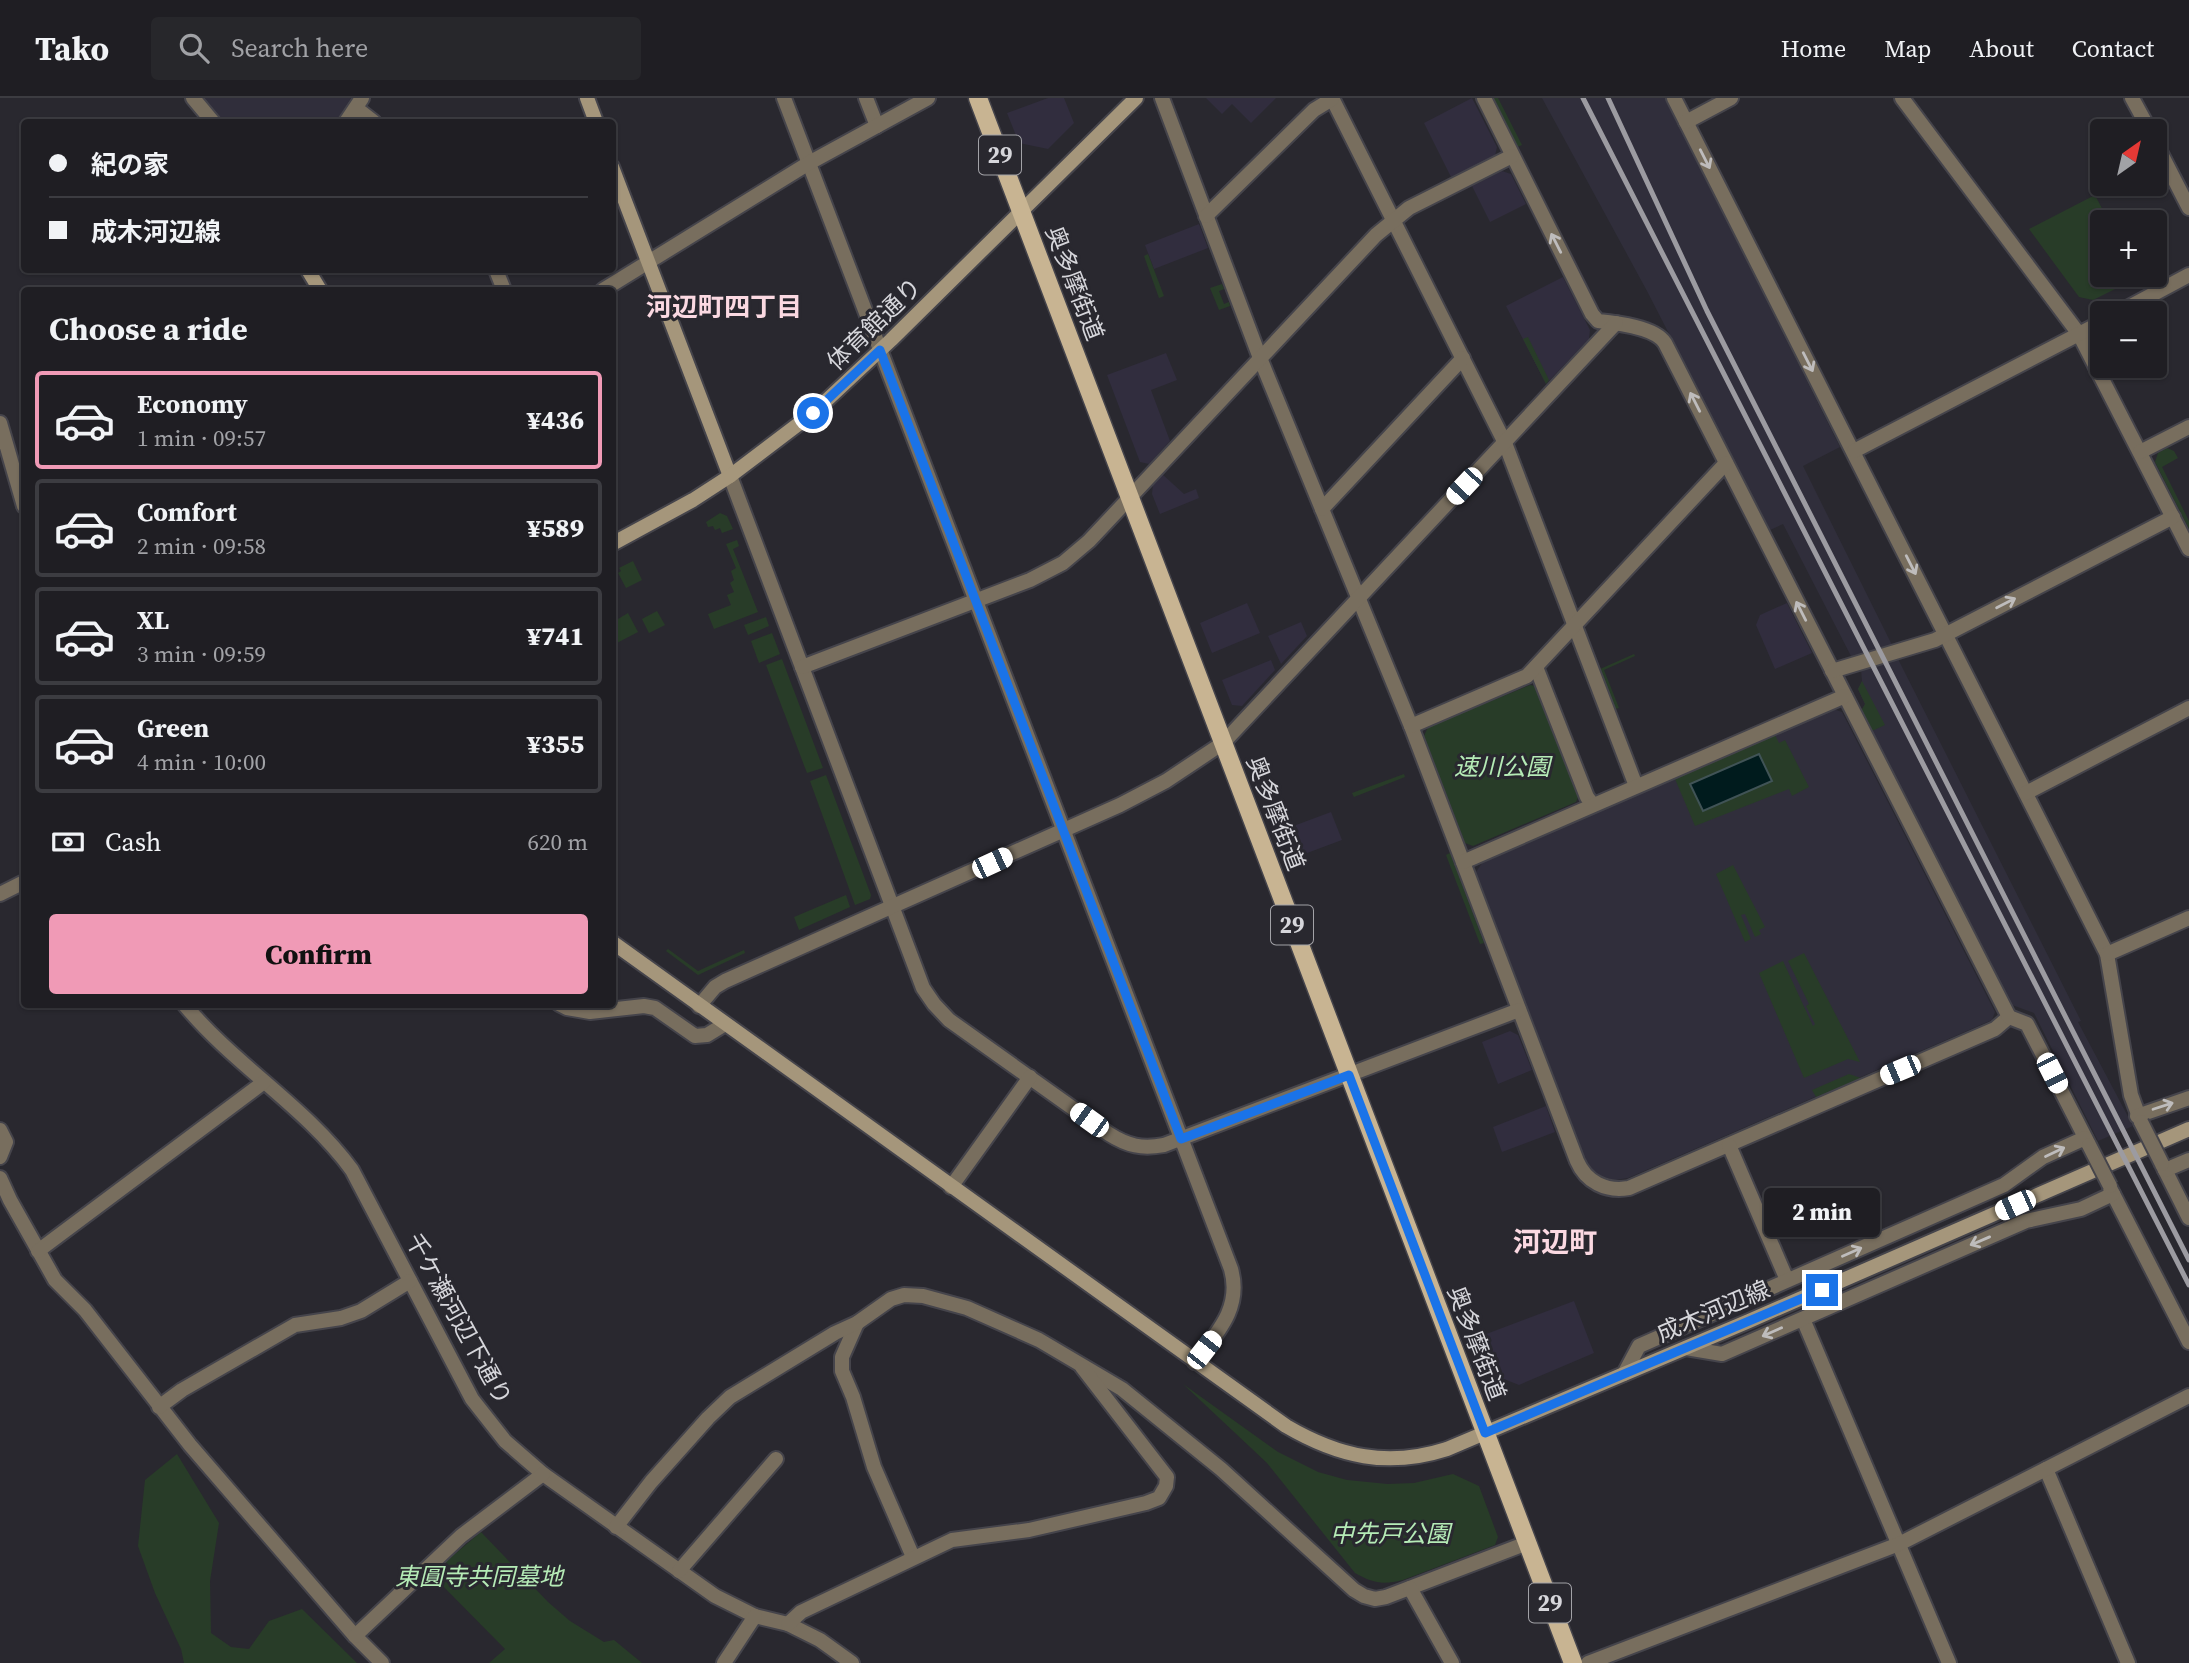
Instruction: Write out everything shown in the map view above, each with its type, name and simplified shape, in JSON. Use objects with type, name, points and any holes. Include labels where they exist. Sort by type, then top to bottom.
[{"type":"main road","name":"奥多摩街道","points":[[978,98],[1573,1663]]},
{"type":"street","points":[[193,98],[210,119]]},
{"type":"street","points":[[587,98],[595,119]]},
{"type":"street","points":[[784,98],[1231,1269],[1235,1290],[1232,1307],[1226,1321],[1195,1362]]},
{"type":"street","points":[[866,98],[877,126]]},
{"type":"street","points":[[608,287],[809,163],[928,98]]},
{"type":"street","name":"体育館通り","points":[[616,542],[693,500],[799,425],[880,350],[1136,98]]},
{"type":"street","points":[[1161,98],[1260,358],[1411,726],[1581,1170],[1593,1182],[1613,1189],[1629,1188],[1996,1029],[2009,1017]]},
{"type":"street","points":[[1206,216],[1314,110],[1332,98],[1504,443],[1636,786]]},
{"type":"street","points":[[1484,98],[1592,314],[1598,321],[1616,323],[1661,336],[2009,1017],[2026,1024],[2189,1342]]},
{"type":"street","points":[[1674,98],[2107,954],[2131,1094],[2139,1119],[2189,1218]]},
{"type":"street","points":[[1686,122],[1731,98]]},
{"type":"street","points":[[1902,98],[2079,334],[2189,549]]},
{"type":"street","points":[[2132,98],[2143,119]]},
{"type":"street","points":[[348,119],[359,103],[372,119]]},
{"type":"street","points":[[802,667],[1041,575],[1063,563],[1090,541],[1376,235],[1409,208],[1512,156]]},
{"type":"street","points":[[2167,165],[2189,208]]},
{"type":"street","points":[[616,178],[923,988],[949,1020],[1124,1143],[1151,1147],[1181,1139],[1520,1010]]},
{"type":"street","points":[[2140,301],[2189,275]]},
{"type":"street","points":[[699,1006],[715,987],[724,981],[893,908],[1145,793],[1223,743],[1616,323]]},
{"type":"street","points":[[1854,451],[2090,328]]},
{"type":"street","points":[[1322,509],[1463,358]]},
{"type":"street","points":[[0,423],[21,496]]},
{"type":"street","points":[[2140,452],[2189,427]]},
{"type":"street","points":[[1411,726],[1519,680],[1536,667],[1726,463]]},
{"type":"street","points":[[1832,671],[1890,655],[1946,634],[2173,517]]},
{"type":"street","points":[[1536,667],[1587,797],[1593,805]]},
{"type":"street","points":[[1463,862],[1845,696]]},
{"type":"street","points":[[2026,793],[2189,708]]},
{"type":"street","points":[[0,894],[21,884]]},
{"type":"street","points":[[2107,954],[2189,918]]},
{"type":"street","name":"成木河辺線","points":[[616,945],[1286,1426],[1313,1443],[1364,1458],[1416,1457],[1447,1449],[2189,1129]]},
{"type":"street","points":[[565,1008],[590,1012],[655,1007],[695,1036],[707,1035],[725,1024]]},
{"type":"street","name":"千ケ瀬河辺下通り","points":[[188,1008],[216,1040],[316,1129],[346,1163],[472,1399],[505,1440],[543,1474],[715,1597],[755,1616],[788,1624],[820,1640],[852,1663]]},
{"type":"street","points":[[951,1187],[1030,1077]]},
{"type":"street","points":[[38,1251],[264,1082]]},
{"type":"street","points":[[2139,1119],[2189,1097]]},
{"type":"street","points":[[0,1129],[6,1142],[0,1157]]},
{"type":"street","points":[[1624,1374],[1639,1346],[2004,1185],[2043,1157],[2087,1141]]},
{"type":"street","points":[[1729,1145],[1787,1280]]},
{"type":"street","points":[[2163,1167],[2189,1160]]},
{"type":"street","points":[[0,1178],[55,1280],[85,1310],[159,1407],[355,1636],[382,1663]]},
{"type":"street","points":[[1686,1348],[1722,1354],[2026,1221],[2081,1209],[2112,1190]]},
{"type":"street","points":[[159,1407],[182,1390],[295,1325],[341,1318],[361,1311],[410,1281]]},
{"type":"street","points":[[616,1527],[651,1482],[708,1418],[730,1398],[835,1333],[857,1323],[891,1299],[904,1295],[923,1296],[967,1308],[1039,1340],[1122,1389],[1178,1432],[1354,1590],[1364,1596],[1375,1599],[1410,1588],[1527,1543]]},
{"type":"street","points":[[1803,1319],[1949,1663]]},
{"type":"street","points":[[857,1323],[842,1357],[842,1371],[874,1466],[913,1557]]},
{"type":"street","points":[[788,1624],[801,1612],[952,1540],[1029,1530],[1137,1506],[1158,1498],[1166,1486],[1167,1477],[1080,1364]]},
{"type":"street","points":[[1587,1663],[1899,1544],[2189,1396]]},
{"type":"street","points":[[679,1571],[776,1459]]},
{"type":"street","points":[[2046,1469],[2128,1663]]},
{"type":"street","points":[[355,1636],[461,1535],[543,1474]]},
{"type":"street","points":[[1410,1588],[1452,1663]]},
{"type":"street","points":[[723,1663],[755,1616]]},
{"type":"shaded area","points":[[203,98],[351,98],[338,119],[220,119]]},
{"type":"shaded area","points":[[1048,98],[1064,98],[1074,123],[1048,149],[1019,143],[1007,113]]},
{"type":"shaded area","points":[[1206,98],[1276,98],[1251,123],[1232,104],[1222,114]]},
{"type":"shaded area","points":[[1472,98],[1497,147],[1495,156],[1451,177],[1424,123]]},
{"type":"shaded area","points":[[1542,98],[1665,98],[1840,447],[1803,466],[1894,649],[1852,658],[1783,524],[1770,530],[1647,291]]},
{"type":"shaded area","points":[[1502,171],[1511,174],[1526,204],[1490,222],[1472,186]]},
{"type":"shaded area","points":[[1199,224],[1208,248],[1154,269],[1145,245]]},
{"type":"shaded area","points":[[1563,277],[1590,330],[1589,339],[1546,384],[1506,306]]},
{"type":"shaded area","points":[[1166,353],[1177,380],[1151,390],[1170,441],[1149,464],[1140,462],[1107,375]]},
{"type":"shaded area","points":[[1162,474],[1184,494],[1196,489],[1199,498],[1160,514],[1152,494],[1153,484]]},
{"type":"shaded area","points":[[1247,603],[1260,633],[1212,653],[1200,623]]},
{"type":"shaded area","points":[[1787,603],[1812,653],[1775,669],[1756,625],[1760,615]]},
{"type":"shaded area","points":[[1301,622],[1307,636],[1281,664],[1268,636]]},
{"type":"shaded area","points":[[1898,659],[2081,1021],[2078,1022],[2133,1126],[2098,1141],[2034,1013],[2012,1005],[1861,711],[1865,704],[1858,689],[1862,681],[1861,669]]},
{"type":"shaded area","points":[[1271,660],[1275,670],[1242,706],[1232,705],[1222,680]]},
{"type":"shaded area","points":[[1833,709],[1842,712],[1995,1012],[1992,1020],[1628,1178],[1615,1180],[1602,1177],[1588,1166],[1476,872],[1482,863]]},
{"type":"shaded area","points":[[1759,754],[1772,781],[1703,811],[1690,784]]},
{"type":"shaded area","points":[[1331,812],[1342,840],[1291,859],[1280,831]]},
{"type":"shaded area","points":[[1510,1031],[1518,1035],[1532,1070],[1498,1084],[1482,1042]]},
{"type":"shaded area","points":[[1546,1106],[1555,1132],[1502,1152],[1493,1127]]},
{"type":"shaded area","points":[[1574,1301],[1594,1353],[1519,1385],[1486,1372],[1473,1339]]},
{"type":"green space","points":[[1493,98],[1498,98],[1522,145],[1517,147]]},
{"type":"green space","points":[[2096,196],[2103,210],[2090,210],[2090,287],[2119,287],[2093,300],[2079,297],[2029,229]]},
{"type":"green space","points":[[1148,254],[1164,296],[1159,298],[1144,256]]},
{"type":"green space","points":[[1222,284],[1224,289],[1219,291],[1224,304],[1229,302],[1230,306],[1219,310],[1210,288]]},
{"type":"green space","points":[[1528,337],[1549,380],[1546,384],[1523,339]]},
{"type":"green space","points":[[2167,448],[2174,451],[2178,458],[2162,467],[2189,521],[2189,529],[2155,462],[2158,453]]},
{"type":"green space","points":[[720,513],[727,516],[733,529],[722,533],[720,528],[715,530],[713,526],[708,527],[706,522]]},
{"type":"green space","points":[[737,540],[739,546],[733,549],[758,612],[714,629],[708,614],[731,605],[727,595],[734,592],[730,583],[734,580],[731,571],[736,568],[726,544]]},
{"type":"green space","points":[[633,561],[642,580],[626,588],[618,573],[621,571],[619,568]]},
{"type":"green space","points":[[657,611],[665,625],[649,633],[642,619]]},
{"type":"green space","points":[[628,613],[638,632],[616,643],[616,620]]},
{"type":"green space","points":[[766,617],[769,626],[748,635],[744,625]]},
{"type":"green space","points":[[772,633],[780,654],[759,663],[751,641]]},
{"type":"green space","points":[[1634,654],[1635,656],[1604,670],[1619,708],[1615,709],[1600,669]]},
{"type":"green space","points":[[782,659],[823,768],[807,773],[766,665]]},
{"type":"green space","points":[[1862,681],[1885,725],[1872,731],[1861,711],[1865,704],[1858,689]]},
{"type":"green space","name":"速川公園","points":[[1530,685],[1540,687],[1580,793],[1576,802],[1473,846],[1465,843],[1424,736],[1428,727]]},
{"type":"green space","points":[[1775,735],[1779,743],[1785,740],[1809,787],[1792,796],[1789,789],[1695,826],[1675,779]]},
{"type":"green space","points":[[1404,774],[1405,777],[1354,797],[1352,793]]},
{"type":"green space","points":[[826,775],[871,895],[870,899],[855,905],[810,781]]},
{"type":"green space","points":[[1450,853],[1484,943],[1480,944],[1446,855]]},
{"type":"green space","points":[[1733,865],[1765,927],[1759,930],[1761,934],[1755,937],[1745,914],[1741,915],[1751,939],[1745,942],[1716,874]]},
{"type":"green space","points":[[846,895],[850,907],[799,930],[794,917]]},
{"type":"green space","points":[[668,949],[698,971],[744,950],[745,953],[698,975],[666,951]]},
{"type":"green space","points":[[1804,953],[1860,1062],[1848,1059],[1804,1078],[1759,973],[1783,961],[1813,1026],[1815,1024],[1806,1006],[1809,1004],[1788,961]]},
{"type":"green space","points":[[1849,1074],[1861,1078],[1816,1097],[1812,1090]]},
{"type":"green space","name":"中先戸公園","points":[[1183,1384],[1278,1452],[1318,1472],[1347,1480],[1387,1484],[1414,1483],[1453,1474],[1479,1486],[1498,1537],[1495,1545],[1403,1580],[1383,1583],[1355,1573],[1267,1463]]},
{"type":"green space","points":[[177,1454],[219,1523],[210,1581],[211,1633],[231,1647],[249,1649],[269,1621],[302,1609],[357,1663],[184,1663],[181,1649],[155,1593],[138,1546],[145,1480]]},
{"type":"green space","name":"東圓寺共同墓地","points":[[481,1532],[548,1602],[570,1621],[604,1642],[614,1640],[642,1663],[489,1663],[505,1649],[431,1574]]},
{"type":"railway","points":[[1583,98],[2189,1285]]},
{"type":"railway","points":[[1608,98],[1707,311],[2189,1260]]},
{"type":"district","name":"河辺町四丁目","points":[[724,307]]},
{"type":"district","name":"河辺町","points":[[1555,1242]]},
{"type":"route","points":[[813,413],[880,350],[1181,1139],[1349,1075],[1485,1433],[1822,1290]]}]
